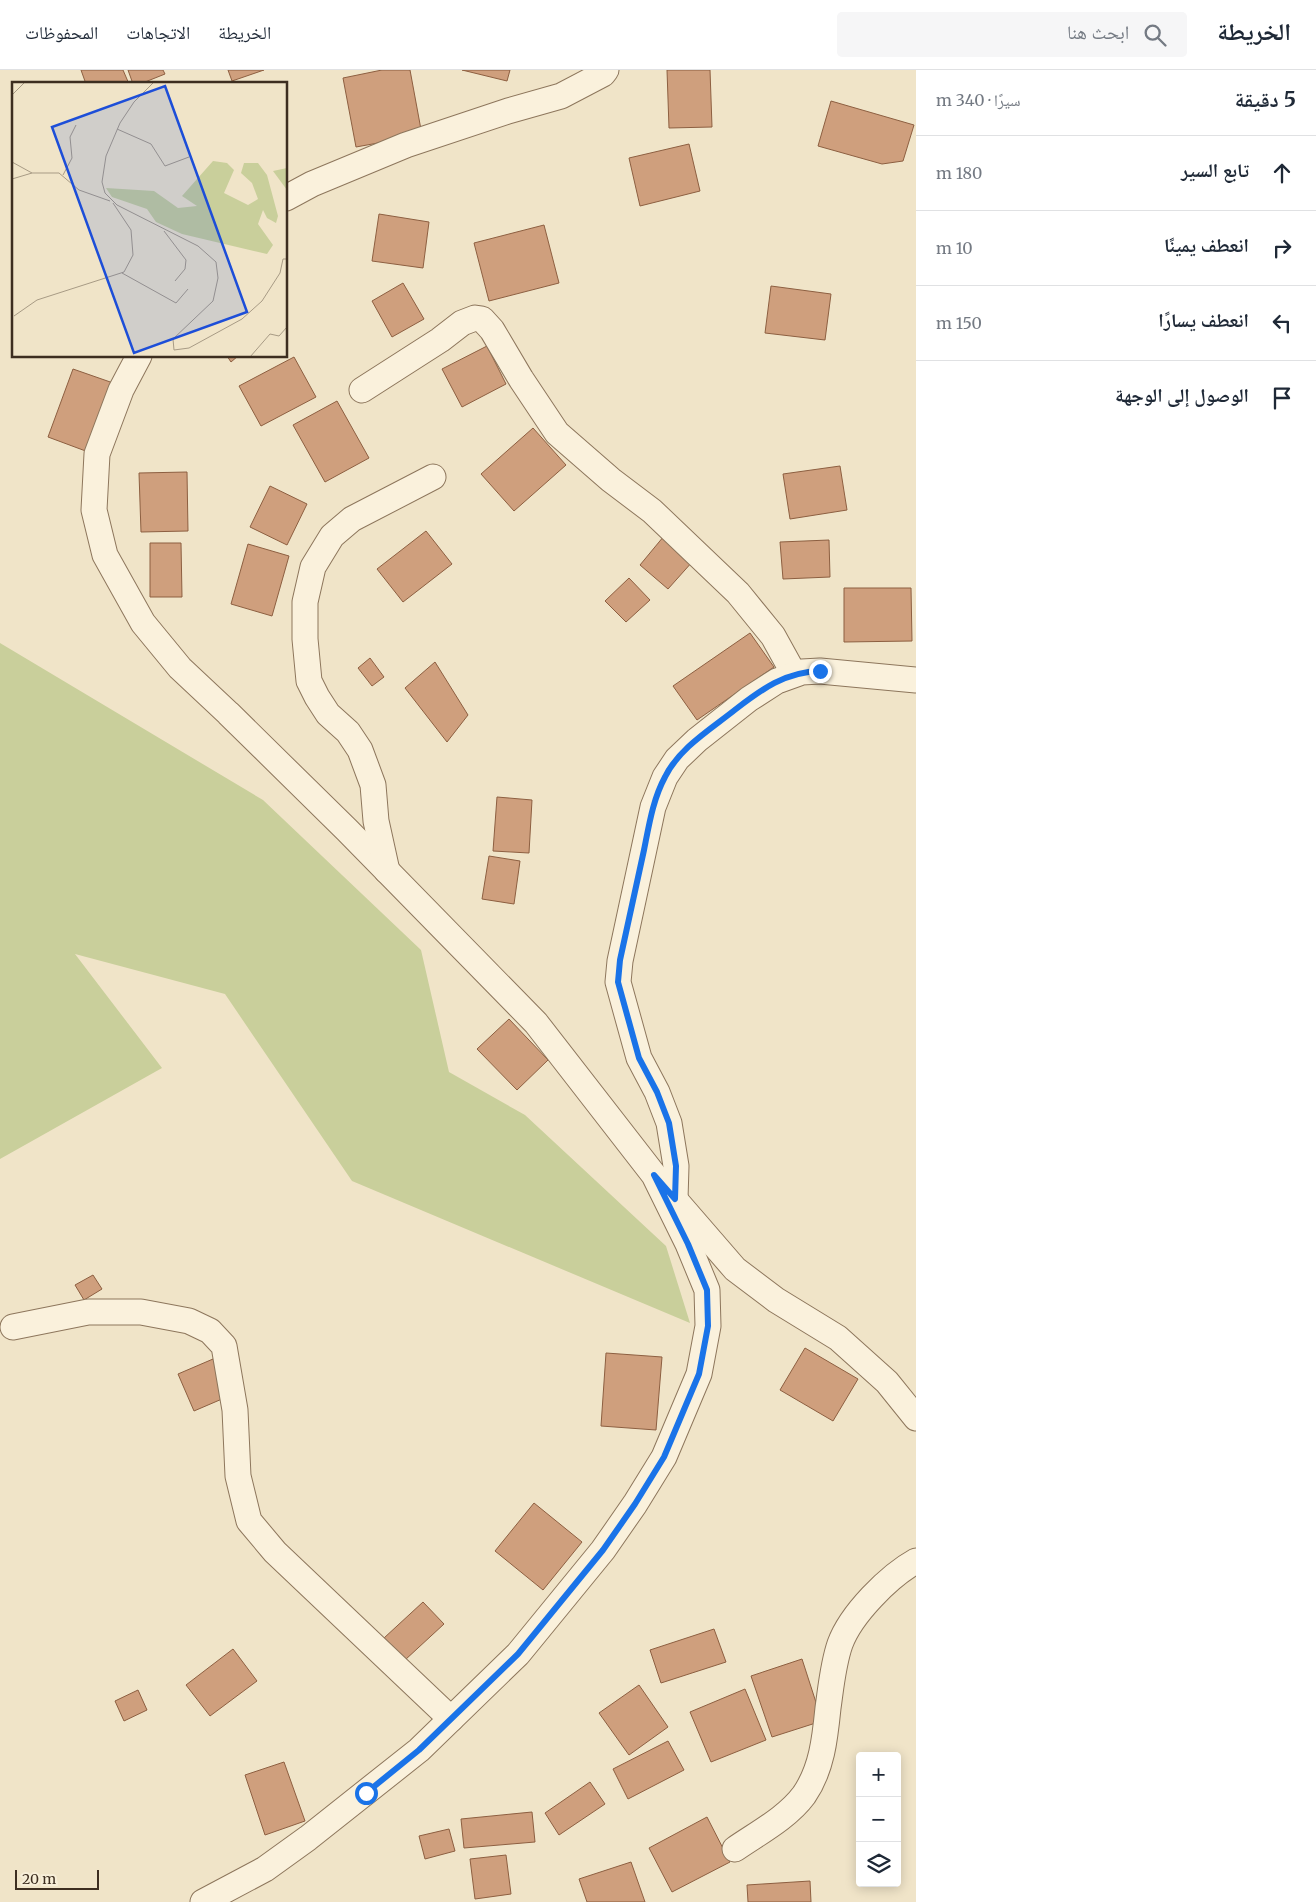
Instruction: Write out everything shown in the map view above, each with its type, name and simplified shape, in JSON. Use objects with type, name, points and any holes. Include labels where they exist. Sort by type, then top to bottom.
[{"type":"street","points":[[288,197],[312,184],[406,145],[508,111],[561,96],[603,74],[606,70]]},
{"type":"street","points":[[362,390],[440,340],[462,323],[475,318],[482,319],[492,330],[521,379],[557,433],[611,480],[652,511],[738,593],[774,636],[794,674]]},
{"type":"street","points":[[138,358],[121,390],[97,454],[94,510],[105,555],[142,623],[180,668],[387,871],[536,1024],[654,1175],[735,1269],[776,1300],[838,1338],[886,1382],[916,1418]]},
{"type":"street","points":[[387,871],[376,821],[373,785],[360,750],[348,732],[328,714],[309,681],[305,639],[305,602],[313,568],[332,536],[352,519],[433,477]]},
{"type":"street","points":[[675,1199],[676,1166],[669,1123],[657,1092],[639,1058],[618,982],[620,960],[653,808],[665,776],[677,759],[697,740],[749,699],[777,681],[794,674],[820,671],[916,680]]},
{"type":"street","points":[[203,1902],[265,1869],[308,1838],[419,1750],[518,1654],[603,1550],[635,1504],[664,1457],[699,1374],[708,1326],[707,1290],[688,1244],[654,1175]]},
{"type":"street","points":[[13,1327],[88,1312],[141,1312],[189,1321],[210,1331],[224,1346],[235,1410],[238,1476],[249,1520],[275,1552],[450,1719]]},
{"type":"street","points":[[735,1849],[793,1807],[804,1794],[813,1779],[822,1756],[835,1666],[844,1636],[879,1590],[904,1568],[916,1561]]},
{"type":"green space","points":[[0,643],[263,800],[421,950],[449,1072],[525,1115],[666,1246],[690,1323],[352,1181],[225,994],[75,954],[162,1068],[0,1159]]},
{"type":"building","points":[[81,70],[123,70],[128,82],[85,82]]},
{"type":"building","points":[[128,70],[163,70],[165,74],[145,82],[132,82]]},
{"type":"building","points":[[228,70],[264,70],[232,81]]},
{"type":"building","points":[[382,70],[410,70],[422,135],[356,147],[343,78]]},
{"type":"building","points":[[462,70],[510,70],[507,81]]},
{"type":"building","points":[[667,70],[710,70],[712,127],[669,128]]},
{"type":"building","points":[[831,101],[914,125],[903,161],[882,164],[818,146]]},
{"type":"building","points":[[689,144],[700,191],[640,206],[629,158]]},
{"type":"building","points":[[379,214],[429,222],[423,268],[372,261]]},
{"type":"building","points":[[544,225],[559,283],[489,301],[474,243]]},
{"type":"building","points":[[403,283],[424,319],[392,337],[372,301]]},
{"type":"building","points":[[771,286],[831,294],[825,340],[765,333]]},
{"type":"building","points":[[487,346],[506,384],[462,407],[442,369]]},
{"type":"building","points":[[294,357],[316,397],[261,426],[239,386]]},
{"type":"building","points":[[73,369],[116,384],[91,453],[48,437]]},
{"type":"building","points":[[337,401],[369,458],[325,482],[293,425]]},
{"type":"building","points":[[533,428],[566,465],[514,511],[481,474]]},
{"type":"building","points":[[840,466],[847,510],[790,519],[783,474]]},
{"type":"building","points":[[187,472],[188,531],[141,532],[139,473]]},
{"type":"building","points":[[270,486],[307,504],[287,545],[250,527]]},
{"type":"building","points":[[426,531],[452,564],[403,602],[377,569]]},
{"type":"building","points":[[664,536],[693,561],[668,589],[640,565]]},
{"type":"building","points":[[829,540],[830,577],[783,579],[780,542]]},
{"type":"building","points":[[150,543],[181,543],[182,597],[150,597]]},
{"type":"building","points":[[248,544],[289,556],[272,616],[231,604]]},
{"type":"building","points":[[629,578],[650,600],[626,622],[605,601]]},
{"type":"building","points":[[844,588],[911,588],[912,641],[844,642]]},
{"type":"building","points":[[750,633],[774,667],[697,720],[673,686]]},
{"type":"building","points":[[370,658],[384,677],[372,686],[358,668]]},
{"type":"building","points":[[435,662],[468,715],[447,742],[405,688]]},
{"type":"building","points":[[497,797],[532,800],[529,853],[493,851]]},
{"type":"building","points":[[489,856],[520,861],[514,904],[482,899]]},
{"type":"building","points":[[509,1019],[548,1060],[517,1090],[477,1049]]},
{"type":"building","points":[[93,1275],[102,1289],[84,1300],[75,1285]]},
{"type":"building","points":[[805,1348],[858,1379],[833,1421],[780,1390]]},
{"type":"building","points":[[606,1353],[662,1357],[656,1430],[601,1426]]},
{"type":"building","points":[[213,1359],[229,1396],[194,1411],[178,1374]]},
{"type":"building","points":[[534,1503],[582,1542],[543,1590],[495,1551]]},
{"type":"building","points":[[423,1602],[444,1624],[405,1660],[384,1638]]},
{"type":"building","points":[[714,1629],[726,1662],[661,1683],[650,1650]]},
{"type":"building","points":[[233,1649],[257,1681],[210,1716],[186,1685]]},
{"type":"building","points":[[802,1659],[822,1721],[772,1737],[751,1676]]},
{"type":"building","points":[[639,1685],[668,1727],[629,1755],[599,1713]]},
{"type":"building","points":[[745,1689],[766,1740],[711,1762],[690,1712]]},
{"type":"building","points":[[138,1690],[147,1710],[124,1721],[115,1701]]},
{"type":"building","points":[[668,1741],[684,1770],[628,1799],[613,1769]]},
{"type":"building","points":[[284,1762],[305,1821],[265,1835],[245,1775]]},
{"type":"building","points":[[590,1782],[605,1804],[559,1835],[545,1813]]},
{"type":"building","points":[[532,1812],[535,1842],[464,1848],[461,1819]]},
{"type":"building","points":[[707,1817],[730,1862],[672,1892],[649,1848]]},
{"type":"building","points":[[449,1829],[455,1851],[425,1859],[419,1836]]},
{"type":"building","points":[[506,1855],[511,1894],[475,1899],[470,1859]]},
{"type":"building","points":[[631,1862],[645,1902],[587,1902],[579,1879]]},
{"type":"building","points":[[810,1881],[811,1902],[748,1902],[747,1885]]},
{"type":"route","points":[[366,1793],[419,1750],[518,1654],[603,1550],[635,1504],[664,1457],[699,1374],[708,1326],[707,1290],[688,1244],[654,1175],[675,1199],[676,1166],[669,1123],[657,1092],[639,1058],[626,1015],[618,982],[620,960],[653,808],[665,776],[677,759],[697,740],[749,699],[777,681],[802,672],[820,671]]}]
